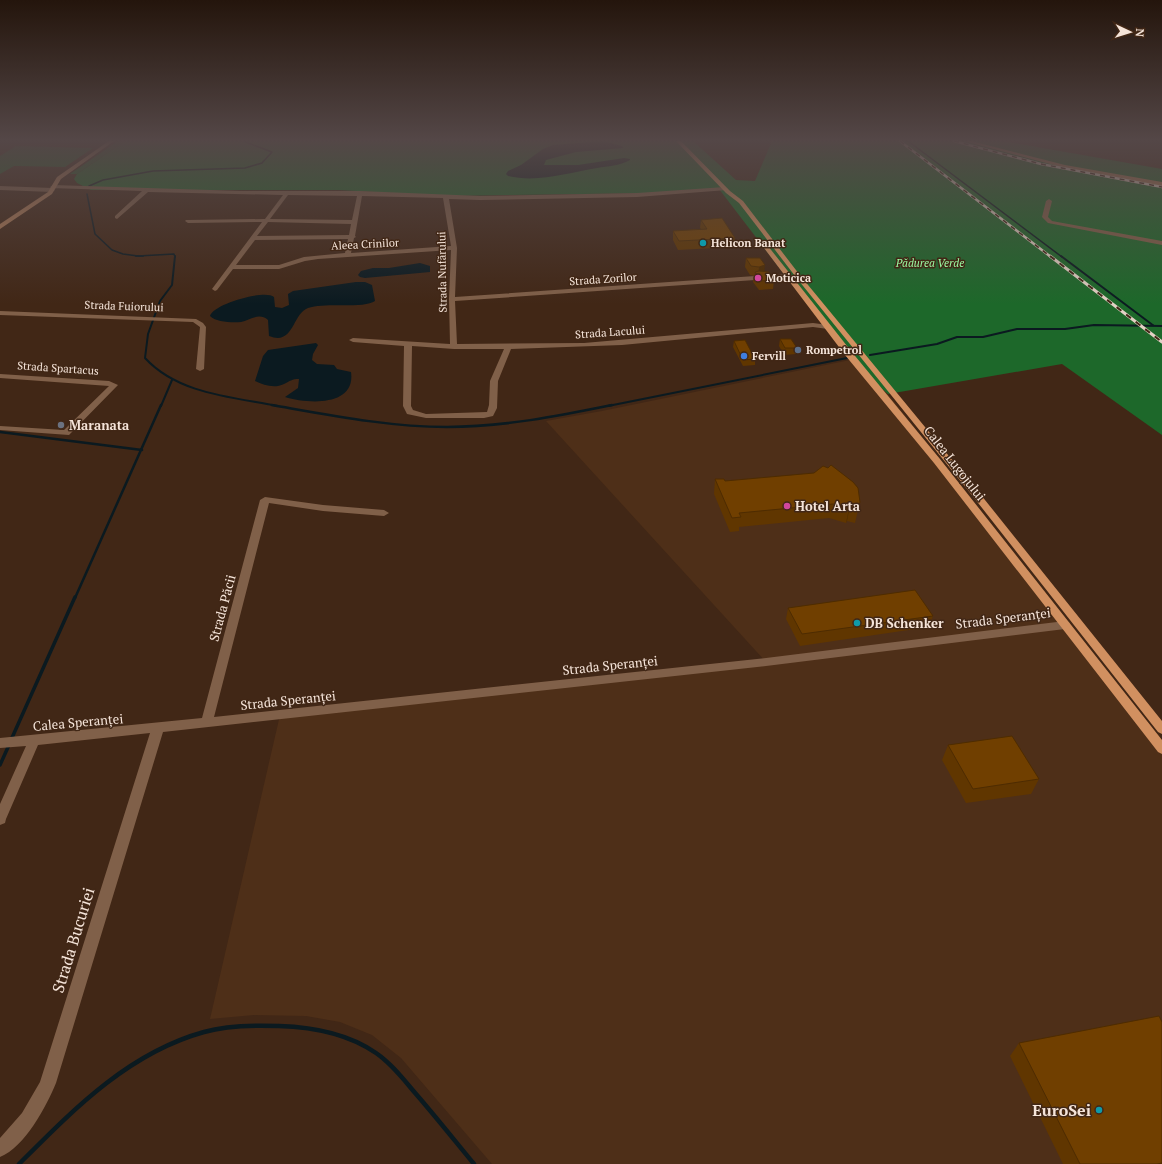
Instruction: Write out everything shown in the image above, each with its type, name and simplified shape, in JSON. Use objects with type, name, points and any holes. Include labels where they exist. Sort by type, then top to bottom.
[{"type":"main road","points":[[730,195],[747,221]]},
{"type":"main road","name":"Calea Lugojului","points":[[732,195],[741,202],[797,275],[973,491],[1162,729]]},
{"type":"main road","name":"Calea Lugojului","points":[[756,233],[828,327],[937,461],[1162,749]]},
{"type":"street","points":[[0,227],[46,195]]},
{"type":"street","points":[[118,217],[141,195]]},
{"type":"street","points":[[215,289],[233,267],[285,195]]},
{"type":"street","points":[[348,255],[353,237],[360,195]]},
{"type":"street","points":[[388,195],[446,198],[638,195]]},
{"type":"street","name":"Strada Nufărului","points":[[446,198],[454,248],[452,299],[454,347]]},
{"type":"street","points":[[1049,201],[1045,217],[1050,222],[1162,243]]},
{"type":"street","points":[[188,221],[355,222]]},
{"type":"street","points":[[254,238],[353,237]]},
{"type":"street","name":"Aleea Crinilor","points":[[233,267],[279,267],[306,258],[454,248]]},
{"type":"street","name":"Strada Zorilor","points":[[452,299],[788,276]]},
{"type":"street","name":"Strada Fuiorului","points":[[0,313],[190,320],[202,325],[202,360],[200,369]]},
{"type":"street","name":"Strada Lacului","points":[[812,325],[822,319]]},
{"type":"street","name":"Strada Lacului","points":[[353,340],[454,347],[508,348],[613,343],[812,325],[828,327]]},
{"type":"street","points":[[408,344],[407,406],[410,412],[426,416],[478,416],[490,414],[494,408],[493,386],[495,378],[507,354],[508,348]]},
{"type":"street","name":"Strada Spartacus","points":[[0,376],[109,383],[114,385],[66,433],[0,428]]},
{"type":"street","name":"Strada Păcii","points":[[207,723],[265,500],[323,508],[384,513]]},
{"type":"street","name":"Strada Speranței","points":[[158,728],[766,662],[1065,625]]},
{"type":"street","name":"Calea Speranței","points":[[0,743],[158,728]]},
{"type":"street","name":"Strada Bucuriei","points":[[0,1149],[23,1128],[39,1105],[48,1083],[158,728]]},
{"type":"street","points":[[0,819],[34,740]]},
{"type":"shaded area","points":[[420,263],[430,266],[430,272],[365,278],[358,275],[361,271],[373,268],[389,268]]},
{"type":"shaded area","points":[[365,282],[372,285],[375,301],[362,305],[315,306],[308,308],[303,311],[292,328],[283,337],[277,338],[269,336],[268,320],[265,318],[254,317],[241,322],[224,322],[216,320],[210,316],[213,311],[220,307],[251,296],[269,295],[274,297],[275,307],[282,308],[289,305],[288,294],[293,291]]},
{"type":"shaded area","points":[[316,343],[318,345],[313,354],[312,360],[317,364],[334,365],[337,369],[351,372],[351,383],[346,392],[338,397],[328,400],[306,401],[285,397],[298,388],[299,379],[277,386],[265,385],[255,381],[263,356],[268,350]]},
{"type":"shaded area","points":[[850,360],[888,394],[1162,740],[1162,1164],[492,1164],[401,1058],[372,1035],[340,1022],[306,1016],[254,1015],[210,1019],[280,715],[766,662],[546,421],[602,411]]},
{"type":"green space","points":[[435,195],[494,195],[447,196]]},
{"type":"green space","name":"Pădurea Verde","points":[[724,195],[1162,195],[1162,435],[1062,364],[888,394],[850,360]]},
{"type":"building","points":[[722,218],[735,238],[679,241],[673,231],[707,229],[701,220]]},
{"type":"building","points":[[746,258],[760,258],[765,265],[759,267],[751,266]]},
{"type":"building","points":[[755,272],[769,272],[774,280],[760,281]]},
{"type":"building","points":[[780,339],[791,339],[797,348],[785,348]]},
{"type":"building","points":[[745,340],[755,359],[743,360],[734,341]]},
{"type":"building","points":[[831,465],[853,482],[858,488],[860,502],[858,509],[850,506],[849,508],[833,504],[739,513],[741,517],[732,518],[715,479],[724,479],[725,481],[814,473],[823,466],[828,468]]},
{"type":"building","points":[[915,590],[933,616],[802,634],[788,608]]},
{"type":"building","points":[[1012,736],[1039,779],[973,789],[948,745]]},
{"type":"building","name":"EuroSei","points":[[1159,1016],[1162,1022],[1162,1163],[1080,1164],[1019,1043]]},
{"type":"waterway","points":[[87,195],[95,234],[112,250],[123,254],[138,256]]},
{"type":"waterway","points":[[980,195],[1062,257]]},
{"type":"waterway","points":[[138,256],[174,254],[175,257]]},
{"type":"waterway","points":[[138,256],[143,256]]},
{"type":"waterway","points":[[1061,256],[1154,326]]},
{"type":"waterway","points":[[175,257],[172,285],[160,301],[148,334],[145,358],[158,370],[189,387],[224,396],[278,406]]},
{"type":"waterway","points":[[870,355],[937,344],[957,337],[983,337],[1017,329],[1065,329],[1094,325],[1154,326]]},
{"type":"waterway","points":[[1154,326],[1162,326]]},
{"type":"waterway","points":[[608,406],[847,358]]},
{"type":"waterway","points":[[161,406],[172,380]]},
{"type":"waterway","points":[[141,450],[161,405]]},
{"type":"waterway","points":[[272,405],[381,423],[447,427],[468,427],[510,423],[551,417],[612,405]]},
{"type":"waterway","points":[[0,432],[141,450]]},
{"type":"waterway","points":[[75,598],[141,450]]},
{"type":"waterway","points":[[11,740],[75,597]]},
{"type":"waterway","points":[[0,765],[9,745]]},
{"type":"waterway","points":[[19,1164],[81,1104],[126,1069],[176,1041],[204,1032],[241,1026],[292,1027],[317,1030],[342,1036],[365,1046],[387,1062],[402,1078],[474,1164]]},
{"type":"railway","points":[[971,195],[1051,257]]},
{"type":"railway","points":[[1050,256],[1162,342]]},
{"type":"place","name":"Helicon Banat","points":[[703,243]]},
{"type":"place","name":"Moticica","points":[[758,278]]},
{"type":"place","name":"Rompetrol","points":[[798,350]]},
{"type":"place","name":"Fervill","points":[[744,356]]},
{"type":"place","name":"Maranata","points":[[61,425]]},
{"type":"place","name":"Hotel Arta","points":[[787,506]]},
{"type":"place","name":"DB Schenker","points":[[857,623]]},
{"type":"place","name":"EuroSei","points":[[1099,1110]]}]
